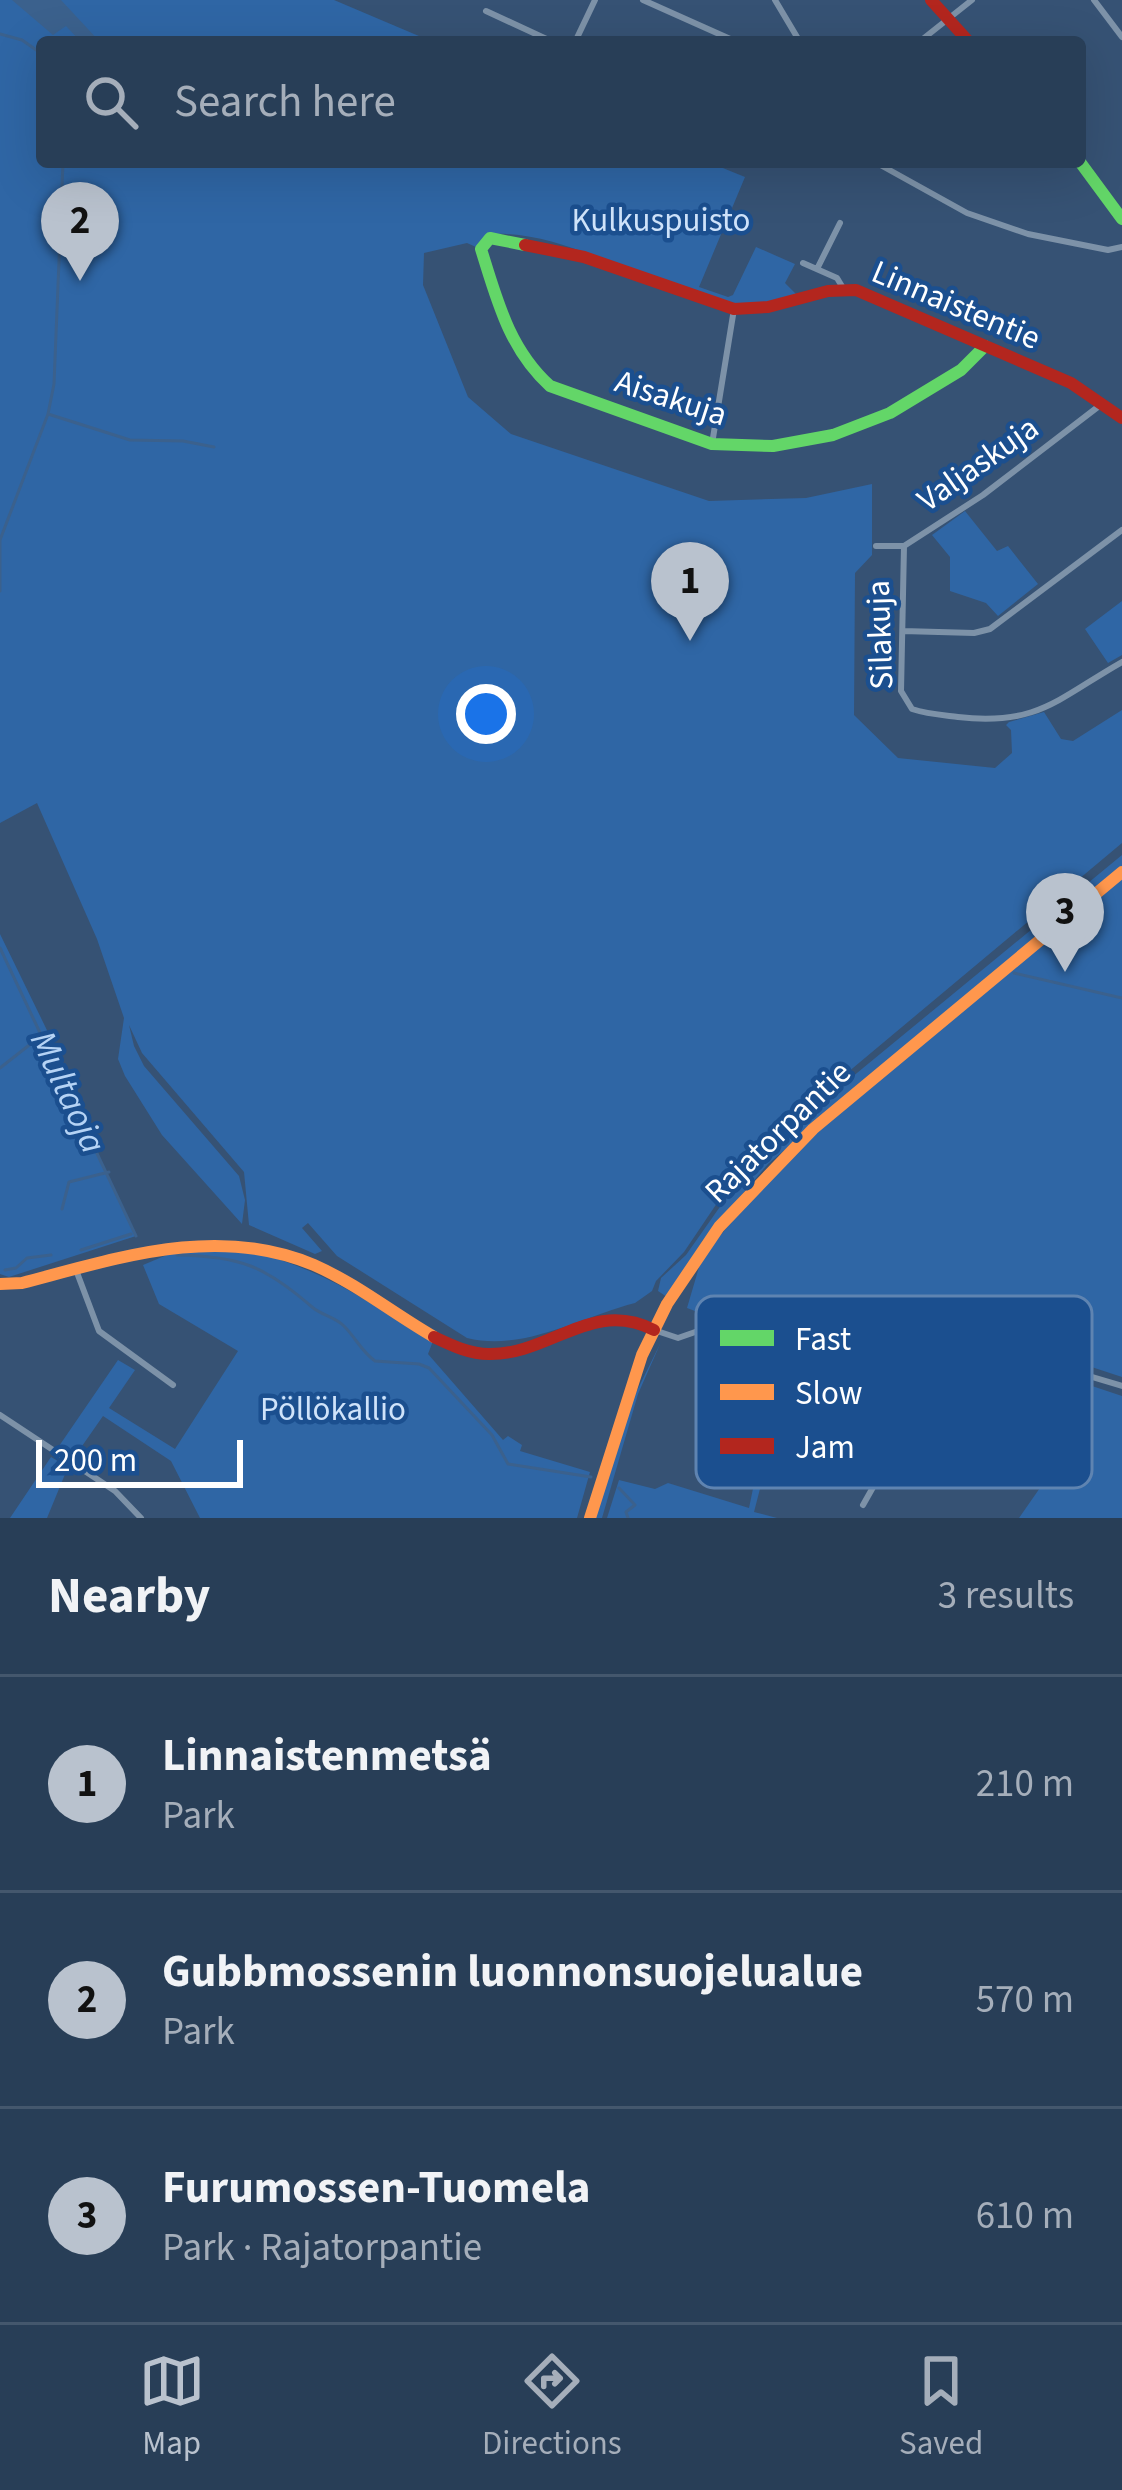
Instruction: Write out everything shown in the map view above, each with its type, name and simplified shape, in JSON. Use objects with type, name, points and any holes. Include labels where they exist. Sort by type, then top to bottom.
[{"type":"street","points":[[578,36],[595,0]]},
{"type":"street","points":[[643,0],[723,36]]},
{"type":"street","points":[[775,0],[796,36]]},
{"type":"street","points":[[932,0],[964,36]]},
{"type":"street","points":[[926,36],[972,0]]},
{"type":"street","points":[[1094,0],[1122,37]]},
{"type":"street","points":[[486,11],[540,36]]},
{"type":"street","points":[[886,168],[959,210],[1000,225],[1108,250],[1122,247]]},
{"type":"street","points":[[1084,168],[1122,219]]},
{"type":"street","points":[[817,269],[839,223]]},
{"type":"street","name":"Linnaistentie","points":[[485,244],[490,238],[502,238],[584,256],[734,309],[775,308],[843,288],[863,292],[1071,382],[1122,418]]},
{"type":"street","name":"Aisakuja","points":[[485,244],[481,249],[503,315],[519,356],[532,373],[550,386],[712,443],[746,446],[799,441],[869,424],[923,395],[972,362],[985,346]]},
{"type":"street","points":[[803,263],[837,278],[843,288]]},
{"type":"street","points":[[712,443],[734,309]]},
{"type":"street","name":"Valjaskuja","points":[[876,546],[904,546],[983,495],[1102,404]]},
{"type":"street","points":[[903,632],[990,629],[1122,530]]},
{"type":"street","name":"Silakuja","points":[[904,546],[903,699],[912,709],[986,720],[1022,718],[1058,702],[1122,662]]},
{"type":"street","name":"Rajatorpantie","points":[[590,1518],[613,1434],[653,1330],[701,1250],[759,1180],[832,1112],[1122,872]]},
{"type":"street","points":[[0,1285],[167,1247],[219,1243],[264,1248],[314,1265],[444,1340],[479,1353],[518,1352],[619,1318],[678,1338],[696,1330]]},
{"type":"street","points":[[76,1270],[99,1330],[173,1385]]},
{"type":"street","points":[[1092,1377],[1122,1386]]},
{"type":"street","points":[[0,1415],[115,1491],[141,1518]]},
{"type":"street","points":[[863,1505],[870,1488]]},
{"type":"green space","name":"Kulkuspuisto","points":[[0,0],[334,0],[419,36],[36,36],[36,168],[723,168],[745,177],[699,287],[733,295],[756,247],[795,264],[785,283],[799,297],[760,304],[722,301],[527,236],[487,234],[476,247],[467,243],[424,253],[423,285],[468,397],[511,434],[709,501],[806,498],[872,484],[872,555],[855,573],[854,715],[898,758],[995,768],[1012,753],[1009,722],[1044,712],[1061,739],[1073,741],[1122,710],[1122,843],[780,1129],[734,1178],[652,1291],[635,1303],[509,1340],[467,1338],[337,1256],[308,1223],[302,1228],[322,1251],[315,1254],[249,1225],[244,1172],[142,1053],[129,1025],[144,1066],[239,1176],[245,1200],[242,1224],[162,1135],[125,1076],[118,1059],[124,1018],[97,939],[37,803],[0,823]]},
{"type":"green space","points":[[965,511],[997,551],[1008,546],[1038,584],[998,616],[986,603],[950,591],[950,557],[932,535]]},
{"type":"green space","points":[[1122,601],[1122,655],[1108,663],[1085,629]]},
{"type":"green space","points":[[1122,855],[1122,866],[768,1164],[703,1240],[667,1297],[658,1291],[661,1278],[686,1255],[736,1184],[784,1133]]},
{"type":"green space","points":[[1122,878],[1122,1377],[1092,1367],[1092,1296],[696,1296],[696,1311],[687,1308],[702,1257],[780,1165],[853,1099]]},
{"type":"green space","points":[[0,934],[84,1106],[78,1110],[136,1236],[9,1277],[0,1274]]},
{"type":"green space","name":"Pöllökallio","points":[[208,1248],[270,1257],[299,1267],[354,1293],[433,1341],[428,1354],[503,1440],[508,1436],[522,1445],[520,1451],[590,1472],[577,1518],[200,1518],[171,1461],[103,1416],[73,1459],[57,1449],[118,1360],[135,1370],[109,1408],[175,1449],[238,1351],[159,1304],[143,1265],[174,1252]]},
{"type":"green space","points":[[661,1342],[638,1394],[602,1518],[595,1518],[622,1421]]},
{"type":"green space","points":[[1092,1386],[1122,1396],[1122,1518],[1019,1518],[1040,1488],[1092,1488]]},
{"type":"green space","points":[[51,1457],[68,1467],[47,1518],[10,1518]]},
{"type":"green space","points":[[619,1480],[655,1489],[668,1483],[749,1508],[753,1488],[760,1488],[754,1512],[777,1518],[607,1518]]},
{"type":"shaded area","points":[[12,0],[61,0],[94,36],[75,36],[66,26],[53,35]]},
{"type":"waterway","points":[[0,34],[36,50]]},
{"type":"waterway","points":[[0,591],[0,540],[48,414],[54,384],[63,168]]},
{"type":"waterway","points":[[48,414],[130,440],[214,447]]},
{"type":"waterway","name":"Multaoja","points":[[0,948],[136,1236]]},
{"type":"waterway","points":[[1014,973],[1122,998]]},
{"type":"waterway","points":[[0,1068],[37,1039]]},
{"type":"waterway","points":[[62,1209],[69,1182],[109,1172]]},
{"type":"waterway","points":[[81,1250],[131,1234]]},
{"type":"waterway","points":[[5,1270],[27,1258],[51,1255]]},
{"type":"waterway","name":"Multaoja","points":[[177,1255],[250,1266],[340,1323],[375,1361],[429,1368],[492,1435],[508,1464],[591,1477]]},
{"type":"waterway","name":"Multaoja","points":[[619,1488],[635,1505],[626,1512],[628,1518]]},
{"type":"traffic: fast","points":[[1084,168],[1122,219]]},
{"type":"traffic: fast","points":[[525,245],[490,238],[481,249],[506,323],[536,372],[550,386],[712,444],[773,446],[833,435],[890,413],[961,370],[985,346]]},
{"type":"traffic: slow","points":[[590,1518],[642,1355],[667,1304],[719,1227],[813,1129],[1122,872]]},
{"type":"traffic: slow","points":[[0,1284],[168,1249],[241,1247],[314,1265],[434,1337]]},
{"type":"traffic: jam","points":[[931,0],[964,36]]},
{"type":"traffic: jam","points":[[525,245],[584,257],[734,309],[856,290],[1071,383],[1122,418]]},
{"type":"traffic: jam","points":[[434,1337],[467,1351],[489,1354],[511,1352],[611,1320],[654,1330]]},
{"type":"place","name":"Gubbmossenin luonnonsuojelualue","points":[[80,281]]},
{"type":"place","name":"Linnaistenmetsä","points":[[690,641]]},
{"type":"place","name":"Furumossen-Tuomela","points":[[1065,972]]}]
